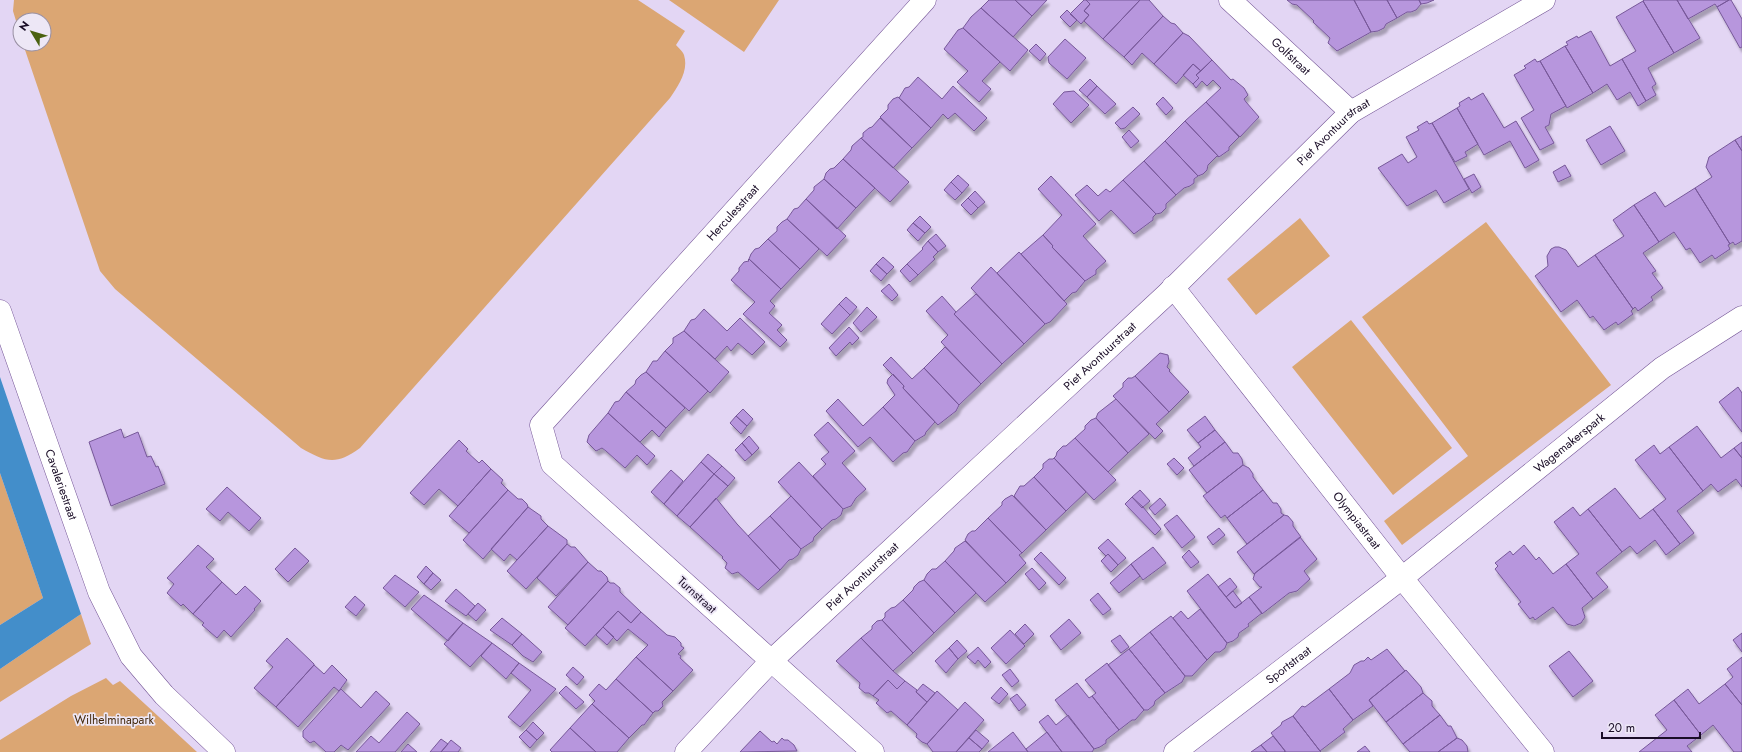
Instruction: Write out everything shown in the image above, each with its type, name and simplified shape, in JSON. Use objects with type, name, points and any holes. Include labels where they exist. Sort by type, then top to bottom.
[{"type":"street","name":"Herculesstraat","points":[[541,425],[925,0]]},
{"type":"street","name":"Golfstraat","points":[[1230,0],[1351,112]]},
{"type":"street","name":"Piet Avontuurstraat","points":[[686,752],[771,661],[1173,287],[1351,112],[1544,0]]},
{"type":"street","name":"Olympiastraat","points":[[1173,287],[1402,578],[1543,752]]},
{"type":"street","name":"Cavaleriestraat","points":[[0,311],[99,592],[130,656],[164,695],[224,752]]},
{"type":"street","name":"Wagemakerspark","points":[[1402,578],[1662,368],[1742,317]]},
{"type":"street","name":"Turnstraat","points":[[541,425],[552,464],[873,752]]},
{"type":"street","name":"Sportstraat","points":[[1175,752],[1402,578]]},
{"type":"green space","points":[[14,0],[638,0],[685,31],[676,45],[684,55],[685,67],[682,78],[670,98],[360,448],[344,458],[330,460],[324,459],[301,448],[115,289],[100,271],[26,52],[52,52],[52,12],[13,11]]},
{"type":"green space","points":[[669,0],[779,0],[744,52]]},
{"type":"green space","points":[[1300,218],[1330,256],[1256,315],[1227,279]]},
{"type":"green space","points":[[1486,222],[1611,385],[1402,545],[1384,521],[1468,456],[1362,317]]},
{"type":"green space","points":[[1351,320],[1452,448],[1393,495],[1292,367]]},
{"type":"green space","points":[[0,473],[43,598],[0,625]]},
{"type":"green space","points":[[81,614],[91,644],[0,702],[0,669]]},
{"type":"green space","name":"Wilhelminapark","points":[[106,678],[113,685],[120,681],[197,752],[0,752],[0,740],[71,696]]},
{"type":"water","points":[[0,377],[81,614],[0,669],[0,625],[43,598],[0,473]]},
{"type":"building","points":[[989,0],[1015,0],[1032,16],[1013,37],[981,8]]},
{"type":"building","points":[[1015,0],[1047,0],[1032,16]]},
{"type":"building","points":[[1084,0],[1090,4],[1084,11],[1089,15],[1081,24],[1070,14]]},
{"type":"building","points":[[1086,0],[1140,0],[1103,39],[1084,21],[1089,15],[1084,11],[1090,4]]},
{"type":"building","points":[[1140,0],[1149,0],[1163,16],[1124,57],[1103,39]]},
{"type":"building","points":[[1287,0],[1354,0],[1371,32],[1337,51],[1328,43],[1330,38],[1313,22],[1314,21],[1297,5],[1292,4]]},
{"type":"building","points":[[1354,0],[1387,0],[1397,18],[1386,24],[1384,28],[1371,32]]},
{"type":"building","points":[[1387,0],[1419,0],[1421,4],[1416,10],[1407,12],[1397,18]]},
{"type":"building","points":[[1419,0],[1434,0],[1421,4]]},
{"type":"building","points":[[1677,0],[1700,38],[1674,53],[1643,1]]},
{"type":"building","points":[[1677,0],[1729,0],[1717,7],[1715,4],[1688,19]]},
{"type":"building","points":[[1731,0],[1742,19],[1742,47],[1740,48],[1717,7]]},
{"type":"building","points":[[1643,1],[1674,53],[1648,68],[1656,84],[1652,87],[1656,95],[1646,101],[1622,59],[1636,51],[1616,17]]},
{"type":"building","points":[[981,8],[1028,50],[1010,71],[963,28],[971,17]]},
{"type":"building","points":[[1067,10],[1077,20],[1070,27],[1060,17]]},
{"type":"building","points":[[1163,16],[1171,23],[1175,24],[1183,33],[1154,64],[1142,53],[1132,65],[1124,57]]},
{"type":"building","points":[[963,28],[1000,62],[982,81],[991,89],[979,102],[957,82],[968,71],[944,49],[958,30]]},
{"type":"building","points":[[1591,31],[1610,66],[1622,59],[1646,101],[1638,106],[1630,92],[1617,100],[1607,84],[1593,93],[1565,46],[1568,45],[1566,42]]},
{"type":"building","points":[[1183,33],[1189,36],[1212,60],[1201,71],[1193,64],[1176,84],[1154,64]]},
{"type":"building","points":[[1065,39],[1086,58],[1067,79],[1049,63],[1048,57]]},
{"type":"building","points":[[1036,44],[1046,54],[1040,61],[1029,51]]},
{"type":"building","points":[[1565,46],[1593,93],[1567,108],[1540,61]]},
{"type":"building","points":[[1535,59],[1537,62],[1540,61],[1566,106],[1551,114],[1549,125],[1545,127],[1554,143],[1540,150],[1521,118],[1534,110],[1514,75],[1526,68],[1524,66]]},
{"type":"building","points":[[1212,60],[1231,80],[1233,79],[1244,88],[1248,95],[1244,99],[1259,117],[1240,137],[1206,102],[1221,88],[1213,80],[1207,86],[1202,81],[1196,88],[1193,84],[1199,78],[1196,75]]},
{"type":"building","points":[[1193,64],[1201,71],[1196,75],[1199,78],[1193,84],[1183,75]]},
{"type":"building","points":[[918,77],[942,99],[953,86],[987,118],[974,131],[955,113],[948,119],[943,114],[931,128],[899,98],[905,88],[909,87]]},
{"type":"building","points":[[1090,79],[1097,86],[1087,97],[1079,90]]},
{"type":"building","points":[[1097,86],[1116,104],[1105,114],[1087,97]]},
{"type":"building","points":[[1074,91],[1089,105],[1071,123],[1053,104],[1064,92]]},
{"type":"building","points":[[1483,93],[1504,128],[1516,121],[1539,160],[1525,168],[1510,141],[1484,155],[1457,108],[1460,106],[1459,103],[1469,97],[1471,100]]},
{"type":"building","points":[[898,97],[931,128],[912,148],[880,117],[888,109],[888,105],[893,99]]},
{"type":"building","points":[[1163,97],[1173,108],[1166,115],[1156,104]]},
{"type":"building","points":[[1206,102],[1239,137],[1229,147],[1229,150],[1219,157],[1185,121]]},
{"type":"building","points":[[1133,107],[1140,114],[1125,128],[1121,129],[1115,123]]},
{"type":"building","points":[[1457,108],[1478,144],[1465,152],[1467,156],[1455,162],[1432,123]]},
{"type":"building","points":[[880,118],[912,148],[893,168],[861,138],[863,137],[863,133],[872,127]]},
{"type":"building","points":[[1185,121],[1219,157],[1217,156],[1208,165],[1207,170],[1198,176],[1165,141]]},
{"type":"building","points":[[1427,121],[1429,124],[1432,123],[1469,189],[1444,203],[1436,190],[1407,206],[1378,168],[1402,154],[1408,163],[1417,157],[1406,137],[1419,130],[1417,127]]},
{"type":"building","points":[[1610,126],[1625,151],[1601,165],[1586,140]]},
{"type":"building","points":[[1129,130],[1139,141],[1131,148],[1122,137]]},
{"type":"building","points":[[1742,136],[1742,151],[1735,140]]},
{"type":"building","points":[[861,138],[909,182],[890,202],[843,159],[851,150],[852,146]]},
{"type":"building","points":[[1735,140],[1742,151],[1742,241],[1735,245],[1733,242],[1730,244],[1695,188],[1712,177],[1706,167],[1709,157]]},
{"type":"building","points":[[1165,141],[1198,176],[1194,179],[1194,183],[1184,188],[1176,195],[1144,161]]},
{"type":"building","points":[[843,159],[875,188],[856,208],[824,179],[826,173],[830,169],[834,168]]},
{"type":"building","points":[[1144,161],[1176,195],[1166,204],[1166,208],[1161,213],[1156,214],[1123,180]]},
{"type":"building","points":[[1565,165],[1571,176],[1558,182],[1553,172]]},
{"type":"building","points":[[1474,174],[1481,187],[1472,193],[1464,179]]},
{"type":"building","points":[[958,175],[969,185],[962,193],[951,182]]},
{"type":"building","points":[[1051,176],[1096,224],[1083,236],[1106,261],[1096,270],[1096,274],[1085,281],[1052,247],[1053,246],[1043,235],[1062,215],[1038,189]]},
{"type":"building","points":[[824,179],[856,208],[837,229],[806,199],[814,190],[814,187]]},
{"type":"building","points":[[1123,180],[1156,214],[1153,217],[1153,220],[1134,234],[1111,210],[1099,221],[1075,195],[1087,185],[1098,196],[1106,189],[1110,192]]},
{"type":"building","points":[[951,182],[962,193],[955,200],[944,190]]},
{"type":"building","points":[[1695,188],[1730,244],[1728,245],[1730,249],[1715,259],[1712,255],[1700,263],[1690,248],[1686,250],[1674,232],[1659,242],[1634,205],[1655,192],[1665,207]]},
{"type":"building","points":[[975,191],[985,202],[978,208],[968,198]]},
{"type":"building","points":[[968,198],[978,208],[971,215],[961,205]]},
{"type":"building","points":[[806,199],[846,236],[827,256],[787,219],[794,209],[798,208]]},
{"type":"building","points":[[1634,205],[1659,242],[1643,253],[1656,271],[1652,273],[1663,288],[1651,297],[1653,300],[1638,311],[1635,307],[1633,309],[1595,255],[1624,236],[1613,220]]},
{"type":"building","points":[[920,216],[931,227],[925,233],[913,223]]},
{"type":"building","points":[[787,219],[819,249],[800,269],[768,239],[777,231],[777,227]]},
{"type":"building","points":[[913,223],[925,233],[918,241],[907,230]]},
{"type":"building","points":[[936,234],[946,246],[938,252],[928,241]]},
{"type":"building","points":[[1043,235],[1053,246],[1052,247],[1085,281],[1076,292],[1072,293],[1064,301],[1021,254]]},
{"type":"building","points":[[768,239],[800,269],[781,289],[749,259],[755,249],[759,248]]},
{"type":"building","points":[[928,241],[938,252],[933,257],[935,259],[918,275],[907,264],[923,249],[922,248]]},
{"type":"building","points":[[1555,247],[1566,250],[1578,267],[1595,255],[1633,309],[1631,311],[1633,314],[1618,325],[1616,322],[1604,330],[1593,316],[1590,318],[1577,300],[1561,312],[1535,276],[1548,266],[1547,256],[1551,249]]},
{"type":"building","points":[[1019,252],[1067,304],[1050,322],[1045,324],[997,273]]},
{"type":"building","points":[[883,257],[894,267],[887,274],[876,264]]},
{"type":"building","points":[[749,259],[781,289],[770,301],[775,306],[769,313],[782,325],[777,330],[787,340],[780,347],[743,314],[755,302],[731,280],[739,271],[739,268],[744,262],[749,261]]},
{"type":"building","points":[[876,264],[887,274],[881,281],[870,271]]},
{"type":"building","points":[[907,264],[918,275],[910,282],[900,271]]},
{"type":"building","points":[[991,267],[1045,324],[1024,344],[971,288]]},
{"type":"building","points":[[889,284],[898,295],[892,301],[881,291]]},
{"type":"building","points":[[976,294],[1024,344],[1002,364],[954,314]]},
{"type":"building","points":[[942,296],[956,312],[954,314],[1002,364],[981,384],[941,342],[948,335],[926,311]]},
{"type":"building","points":[[846,297],[857,307],[850,315],[839,304]]},
{"type":"building","points":[[839,304],[850,315],[832,334],[821,324]]},
{"type":"building","points":[[867,307],[877,317],[861,332],[853,323]]},
{"type":"building","points":[[704,309],[727,331],[740,318],[765,342],[752,355],[738,343],[731,351],[727,346],[715,359],[684,331],[691,320],[695,319]]},
{"type":"building","points":[[849,327],[859,338],[852,345],[850,342],[836,356],[829,348]]},
{"type":"building","points":[[684,331],[729,372],[710,393],[665,351],[673,343],[673,338]]},
{"type":"building","points":[[945,347],[981,384],[959,405],[924,368]]},
{"type":"building","points":[[665,351],[708,391],[689,411],[646,372],[653,361],[657,361]]},
{"type":"building","points":[[1160,353],[1168,355],[1169,362],[1167,367],[1170,370],[1169,371],[1189,392],[1169,412],[1135,376]]},
{"type":"building","points":[[891,357],[912,379],[924,368],[959,405],[956,411],[938,425],[903,388],[904,386],[883,365]]},
{"type":"building","points":[[646,372],[685,408],[666,428],[626,392],[635,384],[636,380],[641,375]]},
{"type":"building","points":[[893,374],[904,386],[903,388],[935,422],[925,435],[915,441],[883,407],[895,395],[887,383],[888,379]]},
{"type":"building","points":[[1135,376],[1169,412],[1156,424],[1163,431],[1155,439],[1113,396],[1123,387],[1123,383],[1128,378]]},
{"type":"building","points":[[1738,387],[1742,393],[1742,432],[1719,402]]},
{"type":"building","points":[[626,392],[666,428],[659,437],[652,430],[640,442],[608,413],[615,402],[619,401]]},
{"type":"building","points":[[838,399],[863,426],[883,407],[915,441],[907,452],[903,453],[893,462],[870,437],[858,447],[826,411]]},
{"type":"building","points":[[1116,399],[1149,434],[1128,453],[1096,418],[1098,413]]},
{"type":"building","points":[[743,409],[753,419],[747,426],[736,416]]},
{"type":"building","points":[[608,413],[655,456],[647,465],[637,455],[625,468],[602,448],[596,451],[587,442],[589,435]]},
{"type":"building","points":[[736,416],[747,426],[741,434],[730,423]]},
{"type":"building","points":[[1205,416],[1215,430],[1198,443],[1187,430]]},
{"type":"building","points":[[1096,418],[1128,453],[1108,472],[1075,438],[1085,429],[1085,426],[1091,420]]},
{"type":"building","points":[[828,422],[855,451],[842,463],[866,489],[856,498],[851,506],[843,509],[813,476],[826,464],[821,459],[829,452],[814,435]]},
{"type":"building","points":[[1697,426],[1721,458],[1734,448],[1742,458],[1742,487],[1736,479],[1718,492],[1711,484],[1703,491],[1669,447]]},
{"type":"building","points":[[121,429],[124,438],[138,432],[147,457],[151,456],[156,467],[158,466],[165,484],[111,506],[89,442]]},
{"type":"building","points":[[1215,430],[1225,442],[1194,466],[1188,458],[1201,447],[1198,443]]},
{"type":"building","points":[[749,436],[759,448],[752,455],[742,443]]},
{"type":"building","points":[[1075,438],[1116,480],[1094,500],[1054,458],[1063,446],[1066,446]]},
{"type":"building","points":[[459,440],[468,449],[466,451],[479,463],[482,460],[491,469],[458,506],[439,489],[424,505],[410,493]]},
{"type":"building","points":[[1225,442],[1233,453],[1238,453],[1242,459],[1243,465],[1207,493],[1189,470]]},
{"type":"building","points":[[1742,442],[1742,458],[1734,448]]},
{"type":"building","points":[[742,443],[752,455],[745,461],[735,450]]},
{"type":"building","points":[[1654,445],[1660,454],[1669,447],[1703,491],[1677,511],[1694,533],[1680,544],[1653,509],[1666,499],[1635,460]]},
{"type":"building","points":[[708,454],[722,466],[714,474],[701,462]]},
{"type":"building","points":[[1054,458],[1086,492],[1066,511],[1034,477],[1043,468],[1043,464],[1049,459]]},
{"type":"building","points":[[1174,458],[1184,468],[1177,475],[1167,464]]},
{"type":"building","points":[[701,462],[714,474],[677,516],[664,504]]},
{"type":"building","points":[[799,462],[843,509],[841,515],[832,520],[822,529],[778,482]]},
{"type":"building","points":[[1243,465],[1249,468],[1253,474],[1253,477],[1263,490],[1227,518],[1225,515],[1221,518],[1203,496]]},
{"type":"building","points":[[722,466],[735,478],[728,486],[714,474]]},
{"type":"building","points":[[491,469],[503,480],[501,483],[508,490],[469,533],[449,516]]},
{"type":"building","points":[[671,470],[683,481],[664,504],[651,492]]},
{"type":"building","points":[[714,474],[728,486],[690,527],[677,516]]},
{"type":"building","points":[[1034,477],[1066,511],[1046,530],[1014,496],[1020,486],[1024,486]]},
{"type":"building","points":[[227,487],[261,518],[249,531],[228,512],[220,521],[206,509]]},
{"type":"building","points":[[1615,488],[1640,519],[1653,509],[1680,544],[1666,555],[1655,540],[1637,554],[1630,546],[1622,552],[1588,509]]},
{"type":"building","points":[[508,490],[518,499],[522,499],[528,507],[483,559],[463,540]]},
{"type":"building","points":[[1140,490],[1150,501],[1142,508],[1132,497]]},
{"type":"building","points":[[1263,490],[1273,503],[1277,503],[1281,509],[1281,513],[1284,515],[1247,544],[1227,518]]},
{"type":"building","points":[[1012,495],[1046,530],[1022,553],[988,518],[1002,505],[1002,502],[1005,499]]},
{"type":"building","points":[[791,496],[822,529],[814,537],[813,541],[801,549],[770,516]]},
{"type":"building","points":[[1132,497],[1143,507],[1161,529],[1155,535],[1125,504]]},
{"type":"building","points":[[716,498],[737,524],[780,570],[758,590],[738,572],[732,574],[725,568],[727,563],[722,558],[723,557],[690,527]]},
{"type":"building","points":[[1160,498],[1166,505],[1155,515],[1149,508]]},
{"type":"building","points":[[528,507],[541,516],[541,519],[548,526],[517,560],[510,554],[504,561],[491,549]]},
{"type":"building","points":[[1573,507],[1580,516],[1588,509],[1622,552],[1596,573],[1608,587],[1593,599],[1566,564],[1579,554],[1554,522]]},
{"type":"building","points":[[1177,515],[1195,537],[1182,548],[1164,525]]},
{"type":"building","points":[[1284,515],[1288,516],[1293,522],[1293,526],[1301,537],[1254,574],[1237,552]]},
{"type":"building","points":[[770,516],[801,549],[798,555],[789,560],[780,570],[748,536]]},
{"type":"building","points":[[988,518],[1022,553],[1019,555],[1026,563],[1006,583],[965,540],[968,534],[975,531]]},
{"type":"building","points":[[548,526],[567,540],[567,544],[526,589],[507,571]]},
{"type":"building","points":[[1219,528],[1225,535],[1213,545],[1207,537]]},
{"type":"building","points":[[1300,537],[1317,559],[1304,571],[1310,579],[1297,591],[1289,593],[1262,614],[1249,597],[1262,587],[1260,587],[1253,579],[1255,573]]},
{"type":"building","points":[[1108,539],[1126,558],[1118,565],[1108,554],[1106,556],[1098,548]]},
{"type":"building","points":[[965,541],[1006,583],[985,602],[945,561],[955,548]]},
{"type":"building","points":[[567,544],[571,547],[575,547],[588,562],[556,596],[537,578]]},
{"type":"building","points":[[198,545],[214,559],[206,567],[222,582],[193,614],[183,604],[181,606],[167,593],[174,584],[167,578]]},
{"type":"building","points":[[1524,545],[1536,560],[1539,557],[1553,574],[1566,564],[1593,599],[1582,608],[1585,617],[1581,623],[1574,626],[1567,624],[1553,607],[1535,620],[1533,617],[1530,619],[1518,604],[1521,602],[1495,569],[1498,566],[1495,563],[1510,551],[1513,555]]},
{"type":"building","points":[[1153,547],[1166,563],[1143,580],[1131,564]]},
{"type":"building","points":[[295,548],[309,561],[288,582],[275,569]]},
{"type":"building","points":[[1189,550],[1199,562],[1191,568],[1182,557]]},
{"type":"building","points":[[1041,552],[1066,578],[1059,585],[1034,559]]},
{"type":"building","points":[[1108,554],[1118,565],[1111,572],[1101,561]]},
{"type":"building","points":[[945,561],[976,593],[955,613],[924,580],[932,569],[936,569]]},
{"type":"building","points":[[588,562],[598,571],[601,571],[607,577],[608,581],[568,625],[548,607]]},
{"type":"building","points":[[1131,564],[1140,576],[1119,593],[1110,583]]},
{"type":"building","points":[[426,566],[433,573],[424,584],[417,577]]},
{"type":"building","points":[[1032,568],[1046,583],[1039,590],[1025,574]]},
{"type":"building","points":[[433,573],[441,580],[431,590],[424,584]]},
{"type":"building","points":[[1208,574],[1235,608],[1249,597],[1262,613],[1248,624],[1249,626],[1239,633],[1238,637],[1227,643],[1187,591]]},
{"type":"building","points":[[395,575],[419,592],[405,607],[383,588]]},
{"type":"building","points":[[1230,578],[1237,587],[1226,597],[1218,587]]},
{"type":"building","points":[[924,580],[955,613],[934,633],[903,600],[919,582]]},
{"type":"building","points":[[608,581],[610,583],[614,583],[620,588],[620,592],[641,612],[631,623],[618,611],[585,646],[565,628]]},
{"type":"building","points":[[222,582],[236,595],[245,586],[261,601],[231,637],[224,630],[217,638],[202,625],[204,623],[193,614]]},
{"type":"building","points":[[456,589],[475,606],[466,616],[445,601]]},
{"type":"building","points":[[1233,591],[1242,603],[1235,608],[1226,597]]},
{"type":"building","points":[[1098,593],[1111,609],[1103,615],[1090,600]]},
{"type":"building","points":[[424,595],[463,623],[448,641],[411,609]]},
{"type":"building","points":[[355,596],[365,605],[356,616],[345,607]]},
{"type":"building","points":[[903,600],[934,633],[913,653],[882,620],[885,617],[885,613]]},
{"type":"building","points":[[478,603],[486,610],[476,621],[468,614]]},
{"type":"building","points":[[1200,609],[1227,643],[1225,648],[1220,652],[1215,652],[1207,660],[1173,618],[1181,611],[1188,619]]},
{"type":"building","points":[[618,611],[631,623],[641,612],[667,635],[675,637],[681,643],[681,646],[684,648],[678,654],[681,656],[680,658],[693,670],[673,691],[636,657],[648,645],[628,629],[617,641],[603,627]]},
{"type":"building","points":[[1171,616],[1207,660],[1192,676],[1185,676],[1150,632]]},
{"type":"building","points":[[502,618],[522,634],[512,645],[490,630]]},
{"type":"building","points":[[1069,619],[1081,633],[1061,650],[1050,636]]},
{"type":"building","points":[[882,620],[913,653],[893,671],[861,638],[872,629],[872,626],[877,621]]},
{"type":"building","points":[[463,623],[492,643],[470,667],[444,644]]},
{"type":"building","points":[[1025,624],[1034,634],[1024,644],[1015,634]]},
{"type":"building","points":[[603,627],[614,637],[607,645],[596,635]]},
{"type":"building","points":[[1010,630],[1025,646],[1006,664],[991,648]]},
{"type":"building","points":[[1150,632],[1185,676],[1182,682],[1165,693],[1129,649]]},
{"type":"building","points":[[1742,633],[1742,652],[1733,640]]},
{"type":"building","points":[[522,634],[542,652],[533,662],[523,656],[512,645]]},
{"type":"building","points":[[1120,635],[1129,647],[1121,653],[1111,641]]},
{"type":"building","points":[[287,638],[314,665],[276,707],[254,688],[273,667],[266,661]]},
{"type":"building","points":[[861,638],[893,671],[905,681],[897,689],[888,680],[873,696],[869,693],[865,693],[859,688],[860,683],[836,661]]},
{"type":"building","points":[[957,640],[967,651],[958,659],[949,648]]},
{"type":"building","points":[[492,643],[519,663],[506,679],[481,656]]},
{"type":"building","points":[[978,647],[991,662],[985,668],[978,660],[975,664],[967,657]]},
{"type":"building","points":[[949,648],[958,659],[946,673],[935,661]]},
{"type":"building","points":[[1129,649],[1165,693],[1155,701],[1154,705],[1148,710],[1144,710],[1108,665]]},
{"type":"building","points":[[1387,649],[1405,671],[1369,700],[1373,706],[1353,720],[1329,689],[1350,673],[1354,665],[1364,661],[1368,657],[1371,660]]},
{"type":"building","points":[[1569,651],[1593,681],[1573,697],[1549,666]]},
{"type":"building","points":[[636,657],[673,691],[662,702],[663,706],[658,711],[653,713],[616,679]]},
{"type":"building","points":[[1742,657],[1742,705],[1725,684],[1733,677],[1727,669]]},
{"type":"building","points":[[519,663],[556,689],[520,727],[508,717],[531,690],[511,673]]},
{"type":"building","points":[[1107,663],[1144,710],[1135,720],[1132,720],[1119,730],[1092,696],[1096,693],[1085,680]]},
{"type":"building","points":[[314,665],[324,674],[332,665],[347,680],[339,691],[334,687],[298,727],[276,707]]},
{"type":"building","points":[[573,667],[584,677],[577,685],[566,675]]},
{"type":"building","points":[[1010,669],[1019,681],[1012,687],[1002,675]]},
{"type":"building","points":[[1406,670],[1421,687],[1423,693],[1386,722],[1369,700]]},
{"type":"building","points":[[616,679],[653,713],[644,725],[642,725],[629,738],[592,704],[595,701],[589,695],[599,684],[606,690]]},
{"type":"building","points":[[888,680],[897,689],[905,681],[917,690],[916,692],[927,702],[907,725],[891,711],[887,713],[876,703],[879,700],[873,696]]},
{"type":"building","points":[[1077,683],[1089,698],[1092,696],[1119,730],[1106,740],[1106,743],[1094,749],[1055,700]]},
{"type":"building","points":[[923,684],[935,693],[927,702],[916,692]]},
{"type":"building","points":[[1725,684],[1742,705],[1742,752],[1734,752],[1713,725],[1701,735],[1674,700],[1688,689],[1699,704]]},
{"type":"building","points":[[566,686],[584,702],[576,709],[559,693]]},
{"type":"building","points":[[1001,687],[1008,694],[999,704],[991,698]]},
{"type":"building","points":[[341,689],[361,708],[376,691],[390,704],[348,750],[341,745],[334,752],[326,752],[314,741],[310,743],[303,737],[303,731]]},
{"type":"building","points":[[1329,689],[1353,720],[1343,729],[1345,732],[1320,751],[1293,716],[1302,706],[1305,707]]},
{"type":"building","points":[[937,691],[958,710],[927,744],[916,737],[917,734],[907,725]]},
{"type":"building","points":[[1423,693],[1432,701],[1432,706],[1440,715],[1403,744],[1386,722]]},
{"type":"building","points":[[1017,694],[1026,705],[1019,711],[1010,699]]},
{"type":"building","points":[[1674,700],[1701,735],[1687,746],[1692,752],[1639,752],[1667,730],[1655,715]]},
{"type":"building","points":[[965,702],[984,720],[956,752],[933,752],[927,744]]},
{"type":"building","points":[[592,704],[629,738],[617,752],[596,752],[570,728]]},
{"type":"building","points":[[407,712],[420,724],[395,752],[356,752],[371,736],[379,743]]},
{"type":"building","points":[[1048,715],[1056,725],[1068,715],[1094,749],[1092,752],[1062,752],[1039,722]]},
{"type":"building","points":[[1440,715],[1448,726],[1451,726],[1457,738],[1438,752],[1410,752],[1403,744]]},
{"type":"building","points":[[1293,716],[1321,752],[1286,752],[1271,733],[1281,725],[1282,722]]},
{"type":"building","points":[[533,722],[544,733],[537,740],[526,730]]},
{"type":"building","points":[[570,728],[596,752],[552,752],[550,750]]},
{"type":"building","points":[[526,730],[537,740],[530,748],[519,737]]},
{"type":"building","points":[[976,730],[989,741],[982,749],[969,738]]},
{"type":"building","points":[[760,731],[772,742],[774,741],[777,744],[782,738],[784,740],[788,740],[794,745],[797,751],[740,752]]},
{"type":"building","points":[[1013,732],[1028,752],[988,752]]},
{"type":"building","points":[[1047,732],[1062,752],[1028,752],[1026,749]]},
{"type":"building","points":[[1273,736],[1285,751],[1284,752],[1267,752],[1261,745]]},
{"type":"building","points":[[969,738],[982,749],[979,752],[956,752]]},
{"type":"building","points":[[1457,738],[1462,740],[1467,746],[1468,752],[1438,752]]},
{"type":"building","points":[[441,739],[448,744],[441,752],[430,752]]},
{"type":"building","points":[[451,740],[461,748],[458,752],[441,752]]},
{"type":"building","points":[[408,744],[417,752],[401,752]]},
{"type":"building","points":[[1261,745],[1267,752],[1251,752]]},
{"type":"building","points":[[1365,746],[1370,752],[1357,752]]}]
